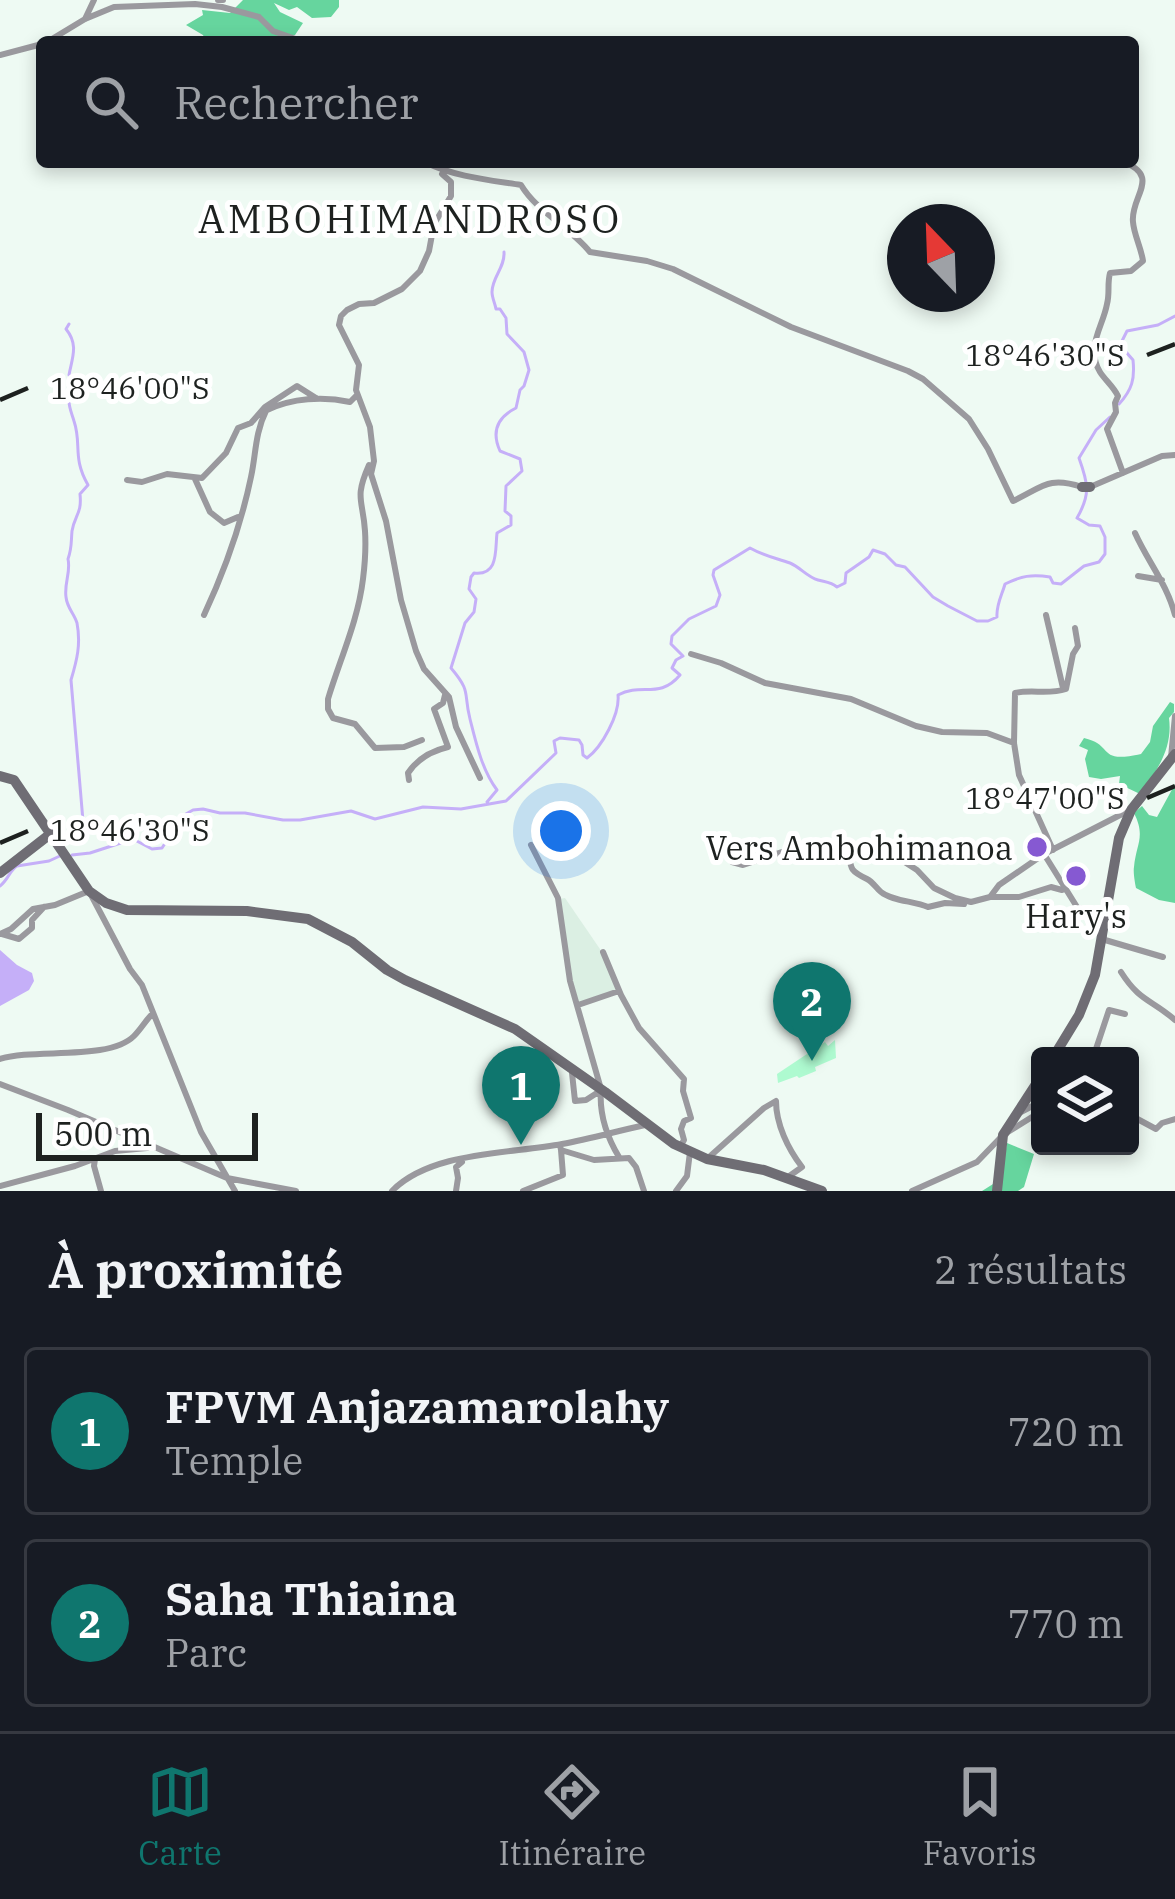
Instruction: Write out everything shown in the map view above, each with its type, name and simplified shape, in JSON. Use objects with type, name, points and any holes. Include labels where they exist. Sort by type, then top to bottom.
[{"type":"street","points":[[85,19],[94,0]]},
{"type":"street","points":[[57,36],[114,7],[193,2],[259,17],[273,31],[287,36]]},
{"type":"street","points":[[0,55],[36,45]]},
{"type":"street","points":[[435,168],[452,188],[434,224],[420,271],[402,289],[374,303],[352,306],[339,321],[358,358],[356,385],[370,427],[371,474],[386,521],[400,600],[424,669],[449,697],[456,727],[480,778]]},
{"type":"street","points":[[439,168],[496,184],[521,185],[528,198],[590,252],[673,268],[791,327],[923,379],[972,422],[1013,501],[1051,481],[1086,487],[1175,455]]},
{"type":"street","points":[[1123,473],[1107,429],[1118,396],[1093,351],[1107,306],[1110,273],[1131,271],[1143,261],[1132,218],[1143,190],[1136,168]]},
{"type":"street","points":[[204,615],[233,549],[265,407],[297,386],[316,398]]},
{"type":"street","points":[[350,402],[357,392]]},
{"type":"street","points":[[194,478],[204,476],[226,453],[238,428],[274,406],[316,398],[350,402],[364,411]]},
{"type":"street","points":[[374,457],[362,483],[359,506],[365,531],[363,583],[328,709],[333,718],[355,724],[374,748],[404,748],[422,740]]},
{"type":"street","points":[[127,480],[188,474],[215,518],[224,523],[239,517]]},
{"type":"street","points":[[1135,533],[1162,580],[1175,615]]},
{"type":"street","points":[[1138,576],[1162,580]]},
{"type":"street","points":[[1046,615],[1062,691]]},
{"type":"street","points":[[1062,691],[1078,646],[1075,628]]},
{"type":"street","points":[[691,654],[765,683],[851,699],[916,727],[987,733],[1014,743]]},
{"type":"street","points":[[1062,691],[1015,693],[1019,775],[1049,852],[1079,909],[1094,915],[1103,937],[1163,957]]},
{"type":"street","points":[[409,780],[415,764],[434,750],[448,747],[434,709],[443,703],[445,693]]},
{"type":"street","points":[[1059,1047],[1095,975],[1119,838],[1131,810],[1173,757],[1175,716]]},
{"type":"street","points":[[0,776],[14,780],[89,891],[142,985],[201,1132],[235,1191]]},
{"type":"street","points":[[990,897],[1049,852],[1131,810]]},
{"type":"street","points":[[0,870],[48,833]]},
{"type":"street","points":[[732,862],[743,865],[806,844],[903,861],[934,888],[971,902],[1019,897],[1051,887],[1069,894]]},
{"type":"street","points":[[531,845],[558,898],[570,981],[601,1090],[607,1134],[619,1157]]},
{"type":"street","points":[[848,849],[853,872],[871,880],[886,897],[928,908],[968,904]]},
{"type":"street","points":[[1,934],[33,909],[89,891]]},
{"type":"street","points":[[89,891],[127,910],[247,910],[308,919],[346,939],[386,970],[515,1029],[685,1149],[822,1191]]},
{"type":"street","points":[[603,952],[639,1028],[682,1075],[691,1118],[681,1129],[687,1176],[676,1191]]},
{"type":"street","points":[[1121,972],[1132,990],[1175,1020]]},
{"type":"street","points":[[578,1005],[619,991]]},
{"type":"street","points":[[1097,1047],[1109,1010],[1125,1014]]},
{"type":"street","points":[[0,1060],[118,1044],[134,1036],[153,1013]]},
{"type":"street","points":[[571,1071],[575,1101],[601,1090]]},
{"type":"street","points":[[0,1084],[227,1178],[296,1191]]},
{"type":"street","points":[[912,1191],[988,1153],[1031,1092]]},
{"type":"street","points":[[707,1159],[776,1101],[790,1151],[802,1168],[788,1179]]},
{"type":"street","points":[[1016,1114],[1031,1106]]},
{"type":"street","points":[[1003,1135],[1031,1118]]},
{"type":"street","points":[[1139,1120],[1156,1129],[1175,1119]]},
{"type":"street","points":[[392,1191],[429,1167],[560,1148],[648,1124]]},
{"type":"street","points":[[997,1191],[1003,1135]]},
{"type":"street","points":[[0,1186],[115,1151],[152,1148]]},
{"type":"street","points":[[560,1148],[594,1160],[628,1158],[644,1191]]},
{"type":"street","points":[[513,1190],[523,1191],[563,1175],[560,1148]]},
{"type":"street","points":[[95,1159],[101,1191]]},
{"type":"street","points":[[455,1191],[456,1167],[467,1159]]},
{"type":"shaded area","points":[[565,898],[602,952],[617,991],[578,1003],[559,899]]},
{"type":"shaded area","points":[[0,950],[32,973],[34,981],[29,990],[0,1006]]},
{"type":"green space","points":[[243,0],[339,0],[331,17],[312,18],[297,7],[289,10],[274,3],[280,12],[303,23],[295,35],[203,36],[186,25],[203,15],[202,10],[230,13]]},
{"type":"green space","points":[[1170,702],[1174,712],[1169,718],[1166,749],[1140,794],[1119,784],[1120,776],[1089,777],[1088,750],[1079,746],[1084,738],[1117,757],[1141,754]]},
{"type":"green space","points":[[1175,784],[1175,903],[1136,888],[1140,835],[1134,813],[1142,806],[1157,817]]},
{"type":"green space","points":[[835,1040],[836,1058],[815,1067],[816,1071],[778,1083],[777,1074]]},
{"type":"green space","points":[[1007,1143],[1034,1155],[1024,1187],[982,1191],[1001,1179]]},
{"type":"waterway","points":[[487,802],[497,790],[480,756],[464,688],[451,668],[465,623],[474,612],[471,577],[492,566],[497,533],[511,525],[505,511],[506,486],[522,471],[520,459],[500,451],[496,437],[501,420],[516,408],[529,370],[492,296],[504,252]]},
{"type":"waterway","points":[[1119,404],[1133,379],[1133,360],[1120,345],[1127,331],[1175,316]]},
{"type":"waterway","points":[[60,840],[83,821],[71,680],[78,631],[66,592],[72,531],[80,494],[88,485],[80,467],[69,404],[75,388],[69,375],[74,352],[66,329],[69,324]]},
{"type":"waterway","points":[[72,855],[133,839],[152,849],[162,848],[177,819],[193,810],[283,820],[351,811],[375,819],[423,807],[461,809],[506,801],[556,753],[554,741],[579,740],[587,758],[609,730],[618,695],[665,687],[680,675],[672,668],[683,656],[671,644],[672,636],[689,619],[716,606],[720,595],[714,570],[750,548],[837,587],[873,550],[905,567],[933,597],[977,621],[988,621],[997,617],[1005,584],[1038,576],[1061,584],[1105,554],[1100,526],[1077,518],[1087,488],[1079,458],[1110,417]]},
{"type":"waterway","points":[[0,886],[17,866],[62,855]]},
{"type":"place","name":"Vers Ambohimanoa","points":[[1037,847]]},
{"type":"place","name":"Hary's","points":[[1076,876]]},
{"type":"place","name":"Saha Thiaina","points":[[812,1061]]},
{"type":"place","name":"FPVM Anjazamarolahy","points":[[521,1145]]},
{"type":"district","name":"AMBOHIMANDROSO","points":[[410,218]]}]
